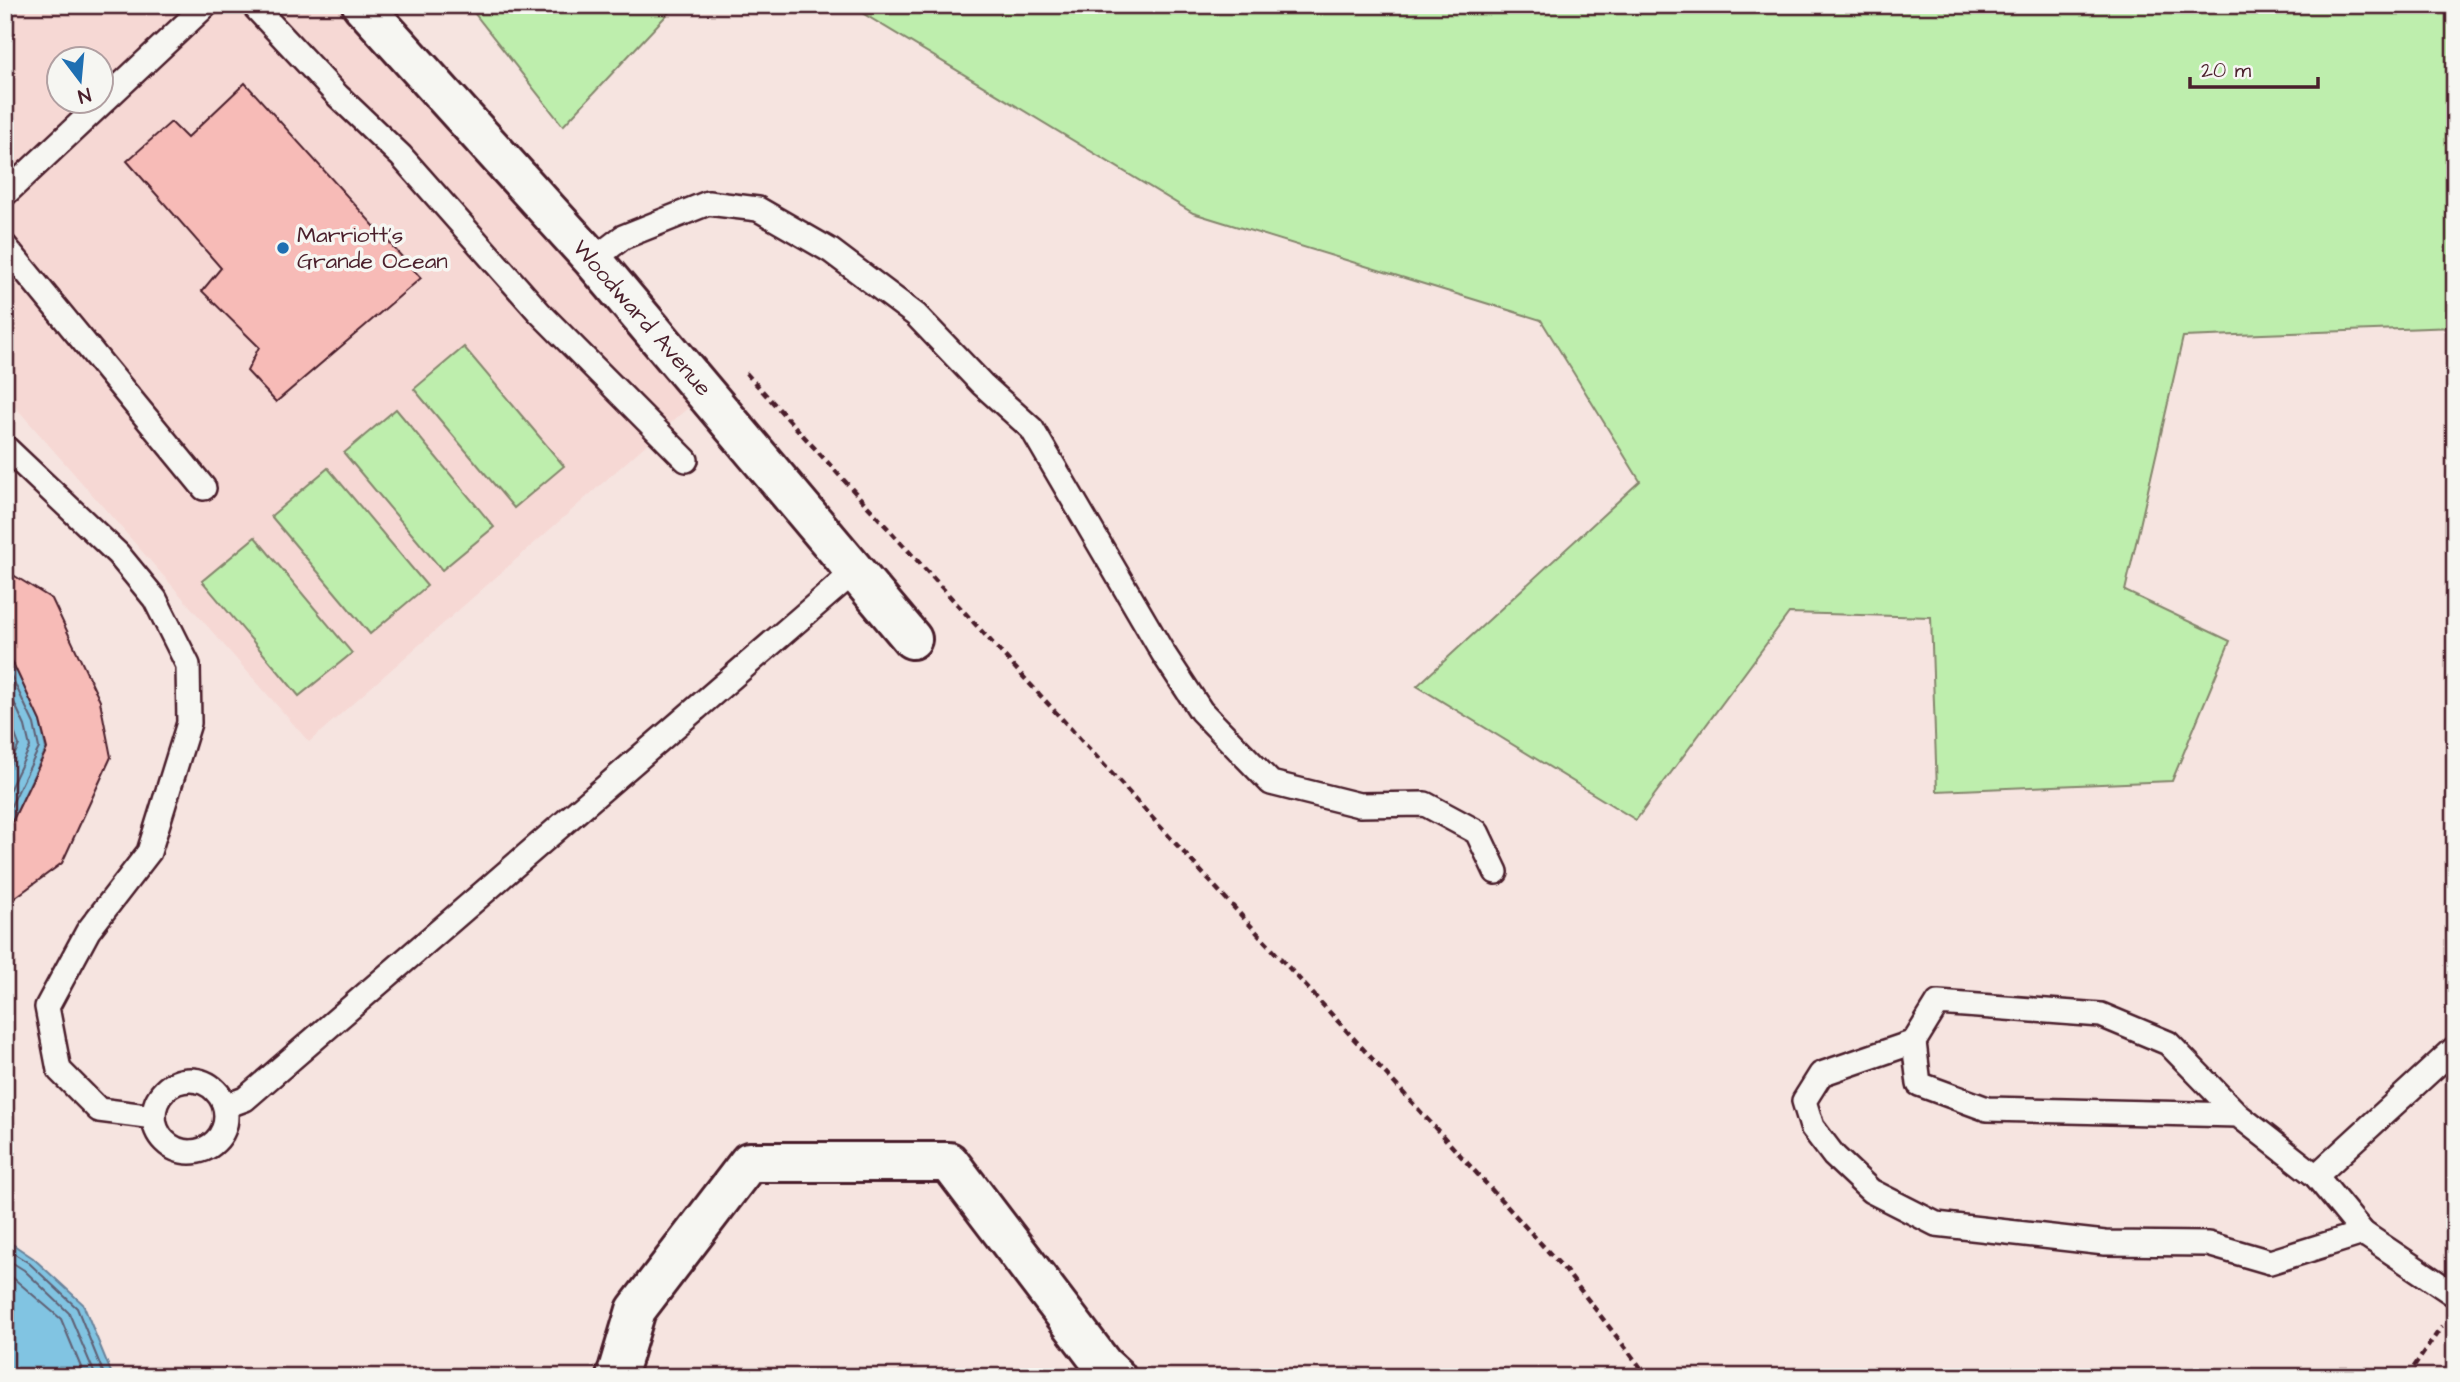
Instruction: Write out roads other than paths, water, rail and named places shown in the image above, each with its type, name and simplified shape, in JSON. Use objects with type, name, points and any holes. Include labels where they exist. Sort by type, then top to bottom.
[{"type":"street","name":"Woodward Avenue","points":[[362,5],[593,260],[912,639]]},
{"type":"street","points":[[616,1377],[636,1310],[749,1162],[949,1162],[1103,1365],[1116,1377]]},
{"type":"lane","points":[[5,194],[206,5]]},
{"type":"lane","points":[[253,5],[338,96],[401,156],[540,312],[686,460]]},
{"type":"lane","points":[[593,260],[623,237],[708,203],[758,209],[831,251],[916,315],[982,384],[1032,429],[1163,653],[1201,711],[1271,783],[1359,805],[1425,804],[1477,832],[1496,872]]},
{"type":"lane","points":[[5,246],[204,488]]},
{"type":"lane","points":[[5,447],[118,554],[155,599],[188,665],[190,723],[149,852],[88,931],[47,1007],[59,1070],[99,1111],[155,1117]]},
{"type":"lane","points":[[226,1106],[245,1099],[855,571]]},
{"type":"lane","points":[[2238,1115],[1987,1109],[1919,1084],[1914,1042],[1938,1003],[2101,1016],[2168,1043],[2238,1115],[2316,1177],[2363,1233],[2451,1306]]},
{"type":"lane","points":[[1914,1042],[1821,1074],[1804,1101],[1812,1127],[1833,1156],[1871,1191],[1936,1224],[2105,1243],[2208,1244],[2270,1262],[2363,1233]]},
{"type":"lane","points":[[2316,1177],[2455,1048]]},
{"type":"lane","points":[[183,1079],[204,1081],[218,1091],[226,1106],[227,1123],[219,1139],[205,1149],[185,1152],[166,1144],[155,1126],[154,1106],[165,1089],[183,1079]]},
{"type":"water","points":[[5,646],[40,721],[46,749],[12,822],[5,827]]},
{"type":"water","points":[[5,1239],[33,1258],[83,1304],[113,1377],[5,1377]]},
{"type":"place","name":"Marriott's Grande Ocean","points":[[283,248]]}]
